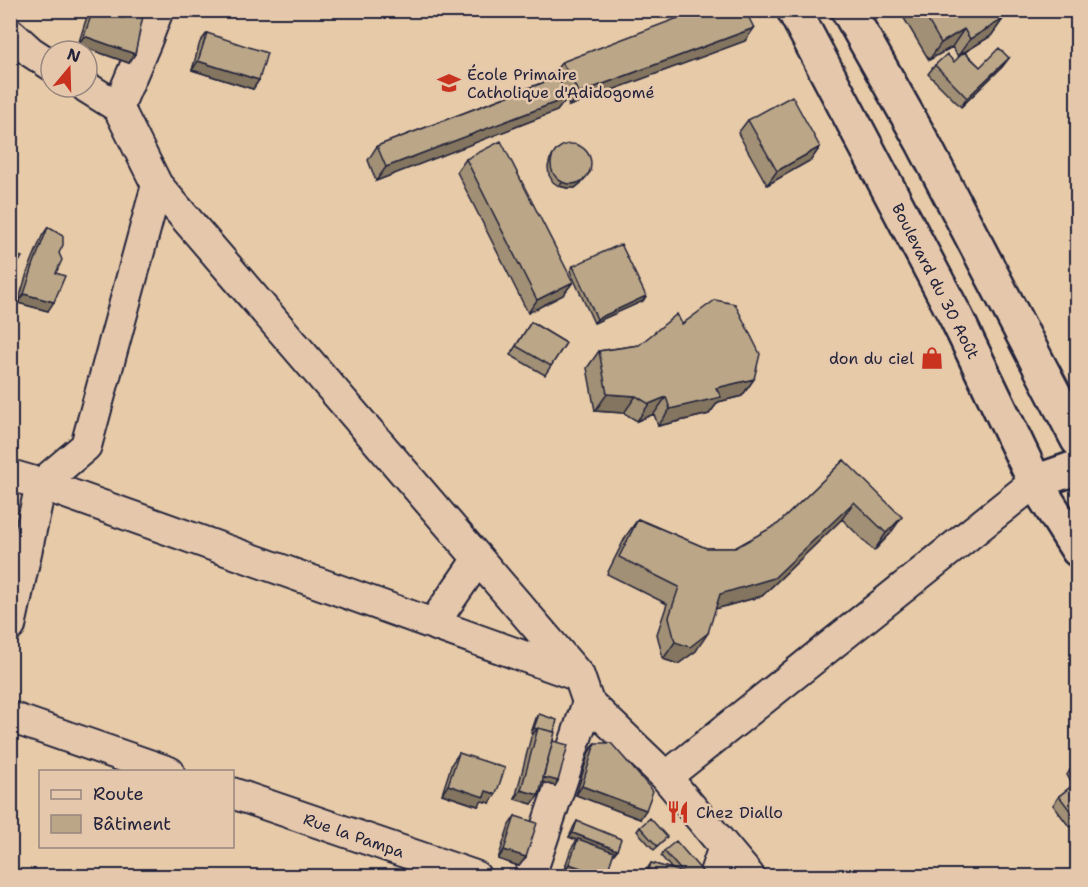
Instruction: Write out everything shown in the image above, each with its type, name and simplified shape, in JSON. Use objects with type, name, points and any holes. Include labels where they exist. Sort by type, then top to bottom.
[{"type":"highway","name":"Boulevard du 30 Août","points":[[794,10],[957,319],[1035,482],[1074,536]]},
{"type":"highway","points":[[848,10],[922,143],[1077,440]]},
{"type":"highway","points":[[1035,482],[1077,467]]},
{"type":"street","points":[[118,107],[158,10]]},
{"type":"street","points":[[10,33],[39,57]]},
{"type":"street","points":[[99,95],[118,107],[157,185],[478,559],[584,689],[666,777],[749,876]]},
{"type":"street","points":[[10,626],[40,484],[86,446],[157,185]]},
{"type":"street","points":[[10,475],[433,624],[584,689]]},
{"type":"street","points":[[666,777],[1035,482]]},
{"type":"street","points":[[433,624],[478,559]]},
{"type":"street","points":[[530,876],[584,689]]},
{"type":"street","points":[[10,717],[166,770]]},
{"type":"street","name":"Rue la Pampa","points":[[234,794],[475,876]]},
{"type":"street","points":[[714,876],[724,847]]},
{"type":"building","points":[[93,10],[102,10],[123,18],[126,10],[143,16],[135,54],[99,41],[99,39],[84,36]]},
{"type":"building","points":[[111,10],[124,10],[122,14]]},
{"type":"building","points":[[699,10],[745,10],[754,28],[579,93],[562,62]]},
{"type":"building","points":[[922,10],[998,10],[1003,19],[970,39],[964,29],[941,43]]},
{"type":"building","points":[[207,33],[267,53],[259,80],[198,61]]},
{"type":"building","points":[[999,48],[1009,58],[967,98],[935,65],[947,54],[954,62],[964,52],[980,67]]},
{"type":"building","points":[[558,77],[567,98],[386,167],[377,146]]},
{"type":"building","points":[[792,96],[820,147],[777,171],[748,120]]},
{"type":"building","points":[[501,141],[573,282],[537,300],[466,159]]},
{"type":"building","points":[[571,144],[585,150],[591,164],[585,178],[571,184],[557,178],[551,164],[557,150]]},
{"type":"building","points":[[48,227],[63,236],[63,245],[59,253],[62,260],[56,273],[65,276],[54,302],[24,294]]},
{"type":"building","points":[[621,244],[646,296],[597,319],[573,266]]},
{"type":"building","points":[[10,254],[22,257],[10,276]]},
{"type":"building","points":[[715,300],[735,304],[760,354],[754,379],[716,388],[721,397],[670,409],[666,397],[649,404],[636,396],[607,394],[599,351],[639,345],[677,314],[682,324]]},
{"type":"building","points":[[531,322],[566,343],[551,366],[516,346]]},
{"type":"building","points":[[844,460],[902,517],[886,533],[854,502],[774,578],[720,594],[708,633],[690,647],[675,642],[669,617],[679,587],[619,557],[638,519],[706,548],[735,548],[778,524]]},
{"type":"building","points":[[539,714],[557,720],[554,732],[534,728]]},
{"type":"building","points":[[538,728],[555,732],[539,795],[521,790]]},
{"type":"building","points":[[553,741],[568,745],[558,781],[543,777]]},
{"type":"building","points":[[595,743],[611,743],[653,791],[646,810],[582,786]]},
{"type":"building","points":[[459,753],[505,768],[496,794],[486,791],[484,797],[448,785]]},
{"type":"building","points":[[1077,765],[1077,780],[1070,770]]},
{"type":"building","points":[[1077,782],[1077,820],[1059,796]]},
{"type":"building","points":[[515,816],[537,823],[526,857],[504,850]]},
{"type":"building","points":[[650,818],[667,837],[657,846],[640,827]]},
{"type":"building","points":[[577,821],[621,839],[617,850],[573,833]]},
{"type":"building","points":[[578,839],[614,852],[606,876],[569,864]]},
{"type":"building","points":[[676,841],[702,871],[696,876],[686,876],[664,851]]},
{"type":"building","points":[[651,863],[679,871],[677,876],[647,876]]},
{"type":"building","points":[[609,867],[638,876],[606,876]]},
{"type":"place","name":"École Primaire Catholique d'Adidogomé","points":[[449,83]]},
{"type":"place","name":"don du ciel","points":[[932,358]]},
{"type":"place","name":"Chez Diallo","points":[[678,812]]}]
